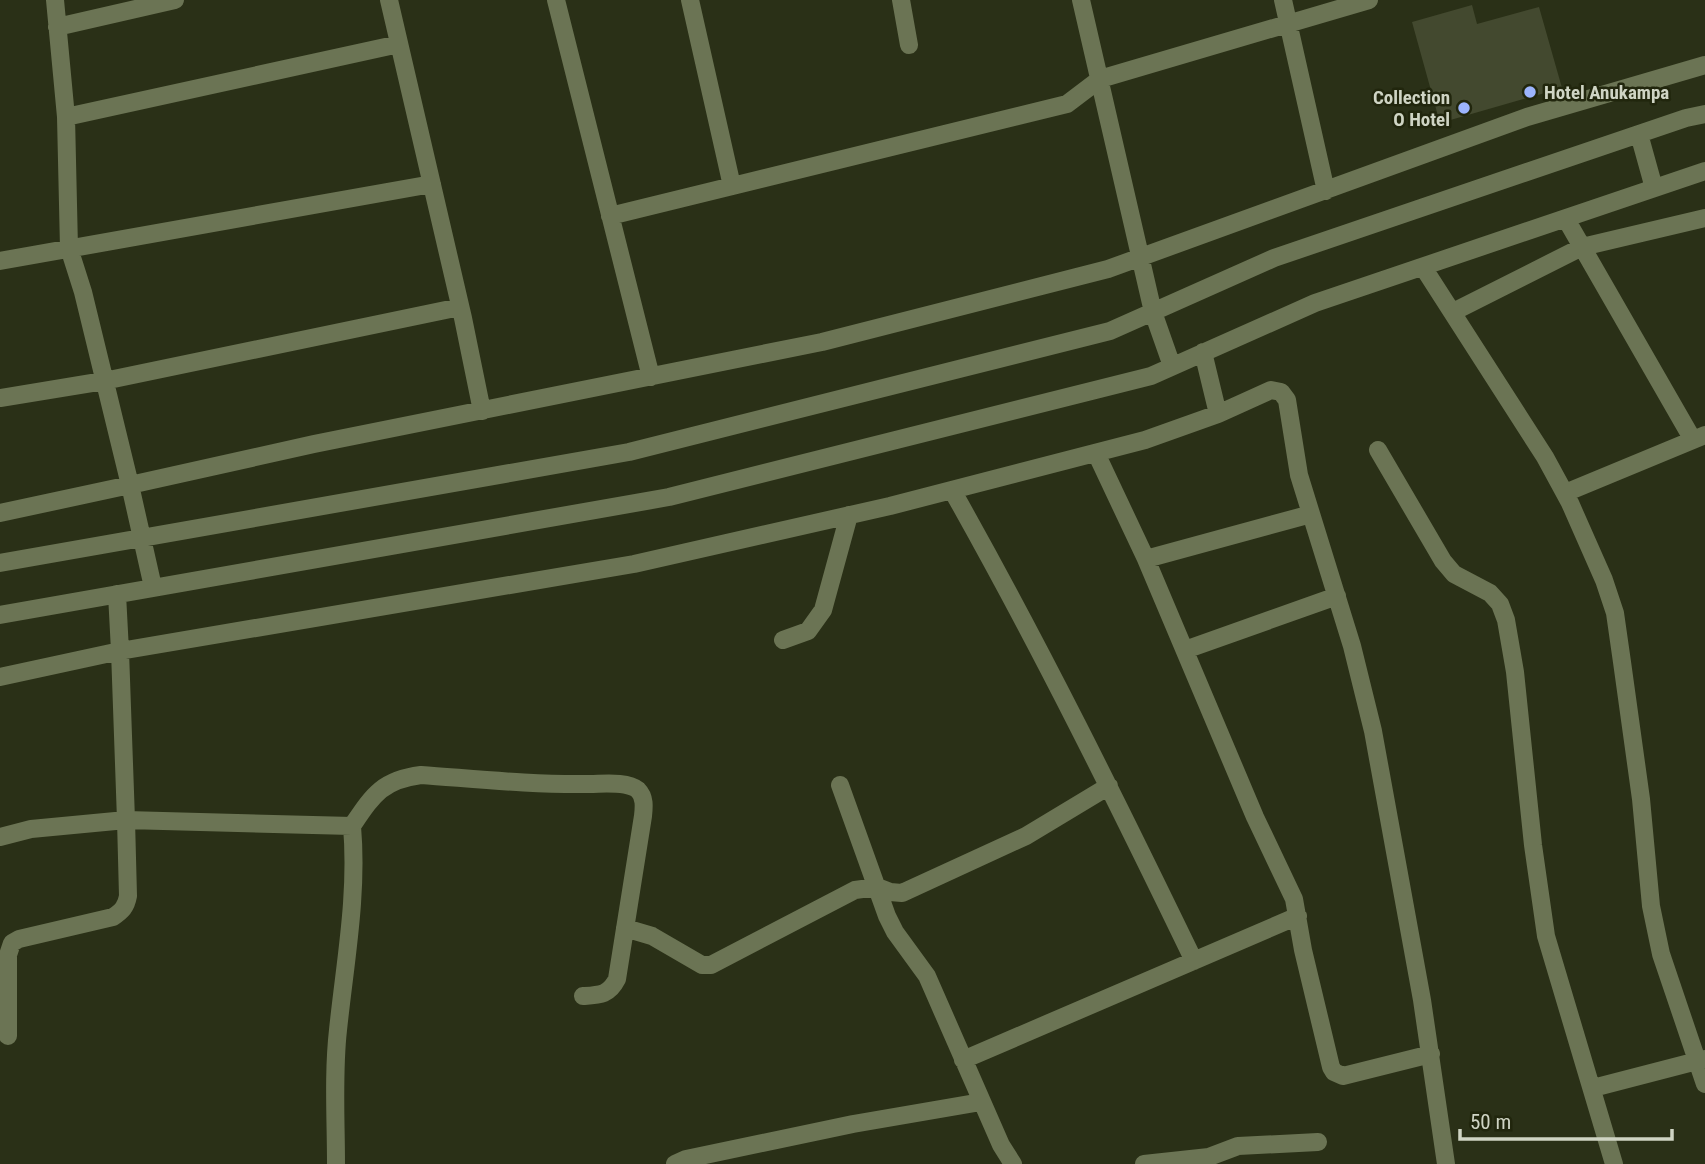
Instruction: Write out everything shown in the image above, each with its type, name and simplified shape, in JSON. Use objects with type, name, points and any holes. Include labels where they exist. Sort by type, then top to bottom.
[{"type":"street","points":[[55,0],[66,117],[69,248],[144,537],[153,587]]},
{"type":"street","points":[[57,27],[175,0]]},
{"type":"street","points":[[389,0],[482,411]]},
{"type":"street","points":[[556,0],[651,377]]},
{"type":"street","points":[[690,0],[732,186]]},
{"type":"street","points":[[901,0],[909,45]]},
{"type":"street","points":[[1082,0],[1153,312],[1172,366]]},
{"type":"street","points":[[1283,0],[1326,191]]},
{"type":"street","points":[[611,216],[1067,104],[1100,79],[1369,0]]},
{"type":"street","points":[[66,117],[399,44]]},
{"type":"street","points":[[0,513],[314,444],[822,342],[1108,269],[1527,117],[1705,65]]},
{"type":"street","points":[[0,563],[629,452],[1110,331],[1274,258],[1686,118],[1705,114]]},
{"type":"street","points":[[1639,134],[1654,188]]},
{"type":"street","points":[[0,615],[669,497],[1151,376],[1315,303],[1705,171]]},
{"type":"street","points":[[0,261],[432,184]]},
{"type":"street","points":[[1453,312],[1582,247],[1705,218]]},
{"type":"street","points":[[1565,494],[1699,438],[1566,219]]},
{"type":"street","points":[[1423,267],[1506,393],[1565,494],[1591,548],[1615,613],[1641,799],[1651,906],[1661,954],[1702,1060],[1705,1083]]},
{"type":"street","points":[[0,398],[104,381],[460,307]]},
{"type":"street","points":[[1203,352],[1218,414]]},
{"type":"street","points":[[0,677],[120,651],[634,564],[849,515],[1145,440],[1218,414],[1270,390],[1281,392],[1287,400],[1299,475],[1371,721],[1431,1054],[1447,1164]]},
{"type":"street","points":[[1378,450],[1443,561],[1454,574],[1490,593],[1500,604],[1506,620],[1514,663],[1533,845],[1546,936],[1614,1164]]},
{"type":"street","points":[[1096,453],[1146,559],[1255,817],[1294,899],[1303,950],[1334,1072],[1343,1076],[1431,1054]]},
{"type":"street","points":[[952,490],[1044,658],[1194,961]]},
{"type":"street","points":[[1146,559],[1311,514]]},
{"type":"street","points":[[783,640],[808,631],[823,610],[849,515]]},
{"type":"street","points":[[8,1036],[8,956],[12,943],[19,939],[113,917],[127,904],[117,594]]},
{"type":"street","points":[[1185,650],[1336,596]]},
{"type":"street","points":[[336,1164],[337,1031],[353,901],[355,855],[352,826],[375,793],[394,780],[421,775],[628,785],[637,790],[643,799],[643,816],[617,979],[605,994],[583,996]]},
{"type":"street","points":[[840,785],[895,932],[927,976],[981,1102],[1007,1157],[1013,1164]]},
{"type":"street","points":[[625,928],[652,936],[702,965],[711,965],[856,890],[877,887],[902,893],[1026,835],[1109,786]]},
{"type":"street","points":[[0,837],[31,829],[125,820],[352,826]]},
{"type":"street","points":[[963,1060],[1298,916]]},
{"type":"street","points":[[1593,1088],[1702,1060]]},
{"type":"street","points":[[675,1164],[686,1159],[853,1124],[981,1102]]},
{"type":"street","points":[[1144,1164],[1209,1161],[1238,1146],[1318,1142]]},
{"type":"building","points":[[1472,5],[1477,24],[1539,7],[1562,88],[1440,123],[1412,22]]},
{"type":"place","name":"Hotel Anukampa","points":[[1530,92]]},
{"type":"place","name":"Collection O Hotel","points":[[1464,108]]}]
